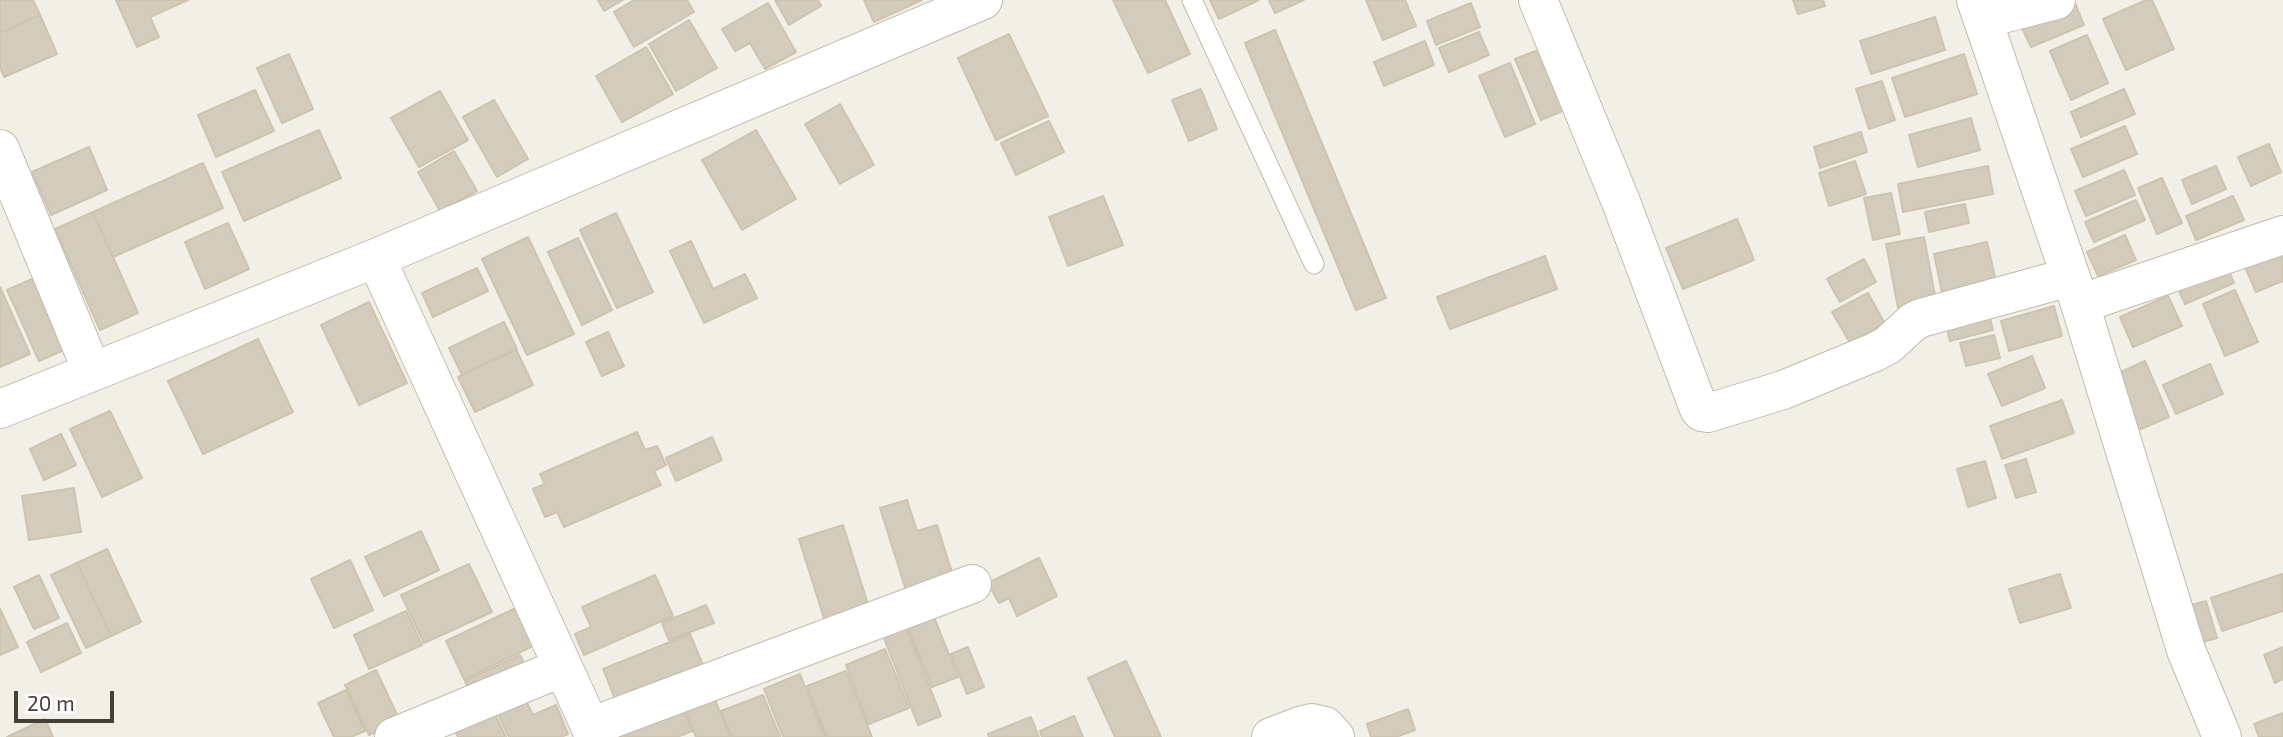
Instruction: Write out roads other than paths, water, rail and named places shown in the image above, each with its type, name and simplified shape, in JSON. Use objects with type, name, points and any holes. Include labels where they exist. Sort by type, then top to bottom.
[{"type":"street","points":[[0,409],[376,258],[984,0]]},
{"type":"street","points":[[1538,0],[1616,189],[1702,412],[1708,413],[1783,390],[1875,352],[1921,318],[2075,290],[2283,236]]},
{"type":"street","points":[[2056,0],[1979,10],[2075,290],[2186,650],[2222,737]]},
{"type":"street","points":[[0,149],[92,371]]},
{"type":"street","points":[[376,258],[593,732],[972,584]]},
{"type":"street","points":[[394,737],[563,667]]},
{"type":"street","points":[[1271,737],[1312,723],[1325,726],[1335,737]]},
{"type":"lane","points":[[1192,0],[1314,264]]}]
